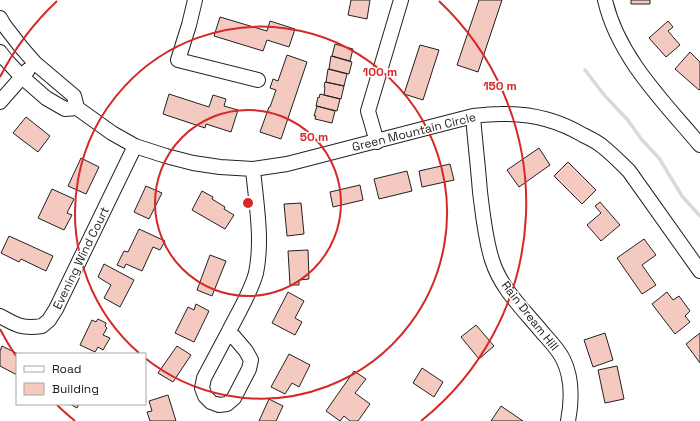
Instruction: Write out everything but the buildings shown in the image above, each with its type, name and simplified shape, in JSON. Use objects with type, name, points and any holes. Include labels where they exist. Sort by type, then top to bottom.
[{"type":"street","points":[[195,0],[178,60],[258,80]]},
{"type":"street","points":[[377,142],[368,112],[401,0]]},
{"type":"street","points":[[605,0],[614,30],[624,48],[644,78],[700,145]]},
{"type":"street","name":"Green Mountain Circle","points":[[1,24],[35,63],[74,96],[77,108]]},
{"type":"street","name":"Green Mountain Circle","points":[[0,52],[22,77],[46,98],[65,108],[77,108],[112,133],[135,146],[193,163],[220,167],[253,169],[287,164],[473,116],[501,114],[544,118],[562,124],[600,144],[629,171],[700,271]]},
{"type":"street","points":[[0,102],[35,63]]},
{"type":"street","name":"Rain Dream Hill","points":[[473,116],[485,233],[492,262],[501,281],[552,343],[562,358],[568,374],[571,389],[571,406],[568,421]]},
{"type":"street","name":"Evening Wind Court","points":[[0,316],[24,327],[42,326],[49,320],[56,309],[135,146]]},
{"type":"street","points":[[229,331],[246,351],[251,360],[249,369],[234,398],[227,404],[219,405],[211,402],[205,396],[202,388],[204,378],[250,289],[256,273],[259,233],[253,169]]},
{"type":"waterway","points":[[585,70],[605,96],[627,119],[642,140],[659,158],[682,196],[700,216]]}]
